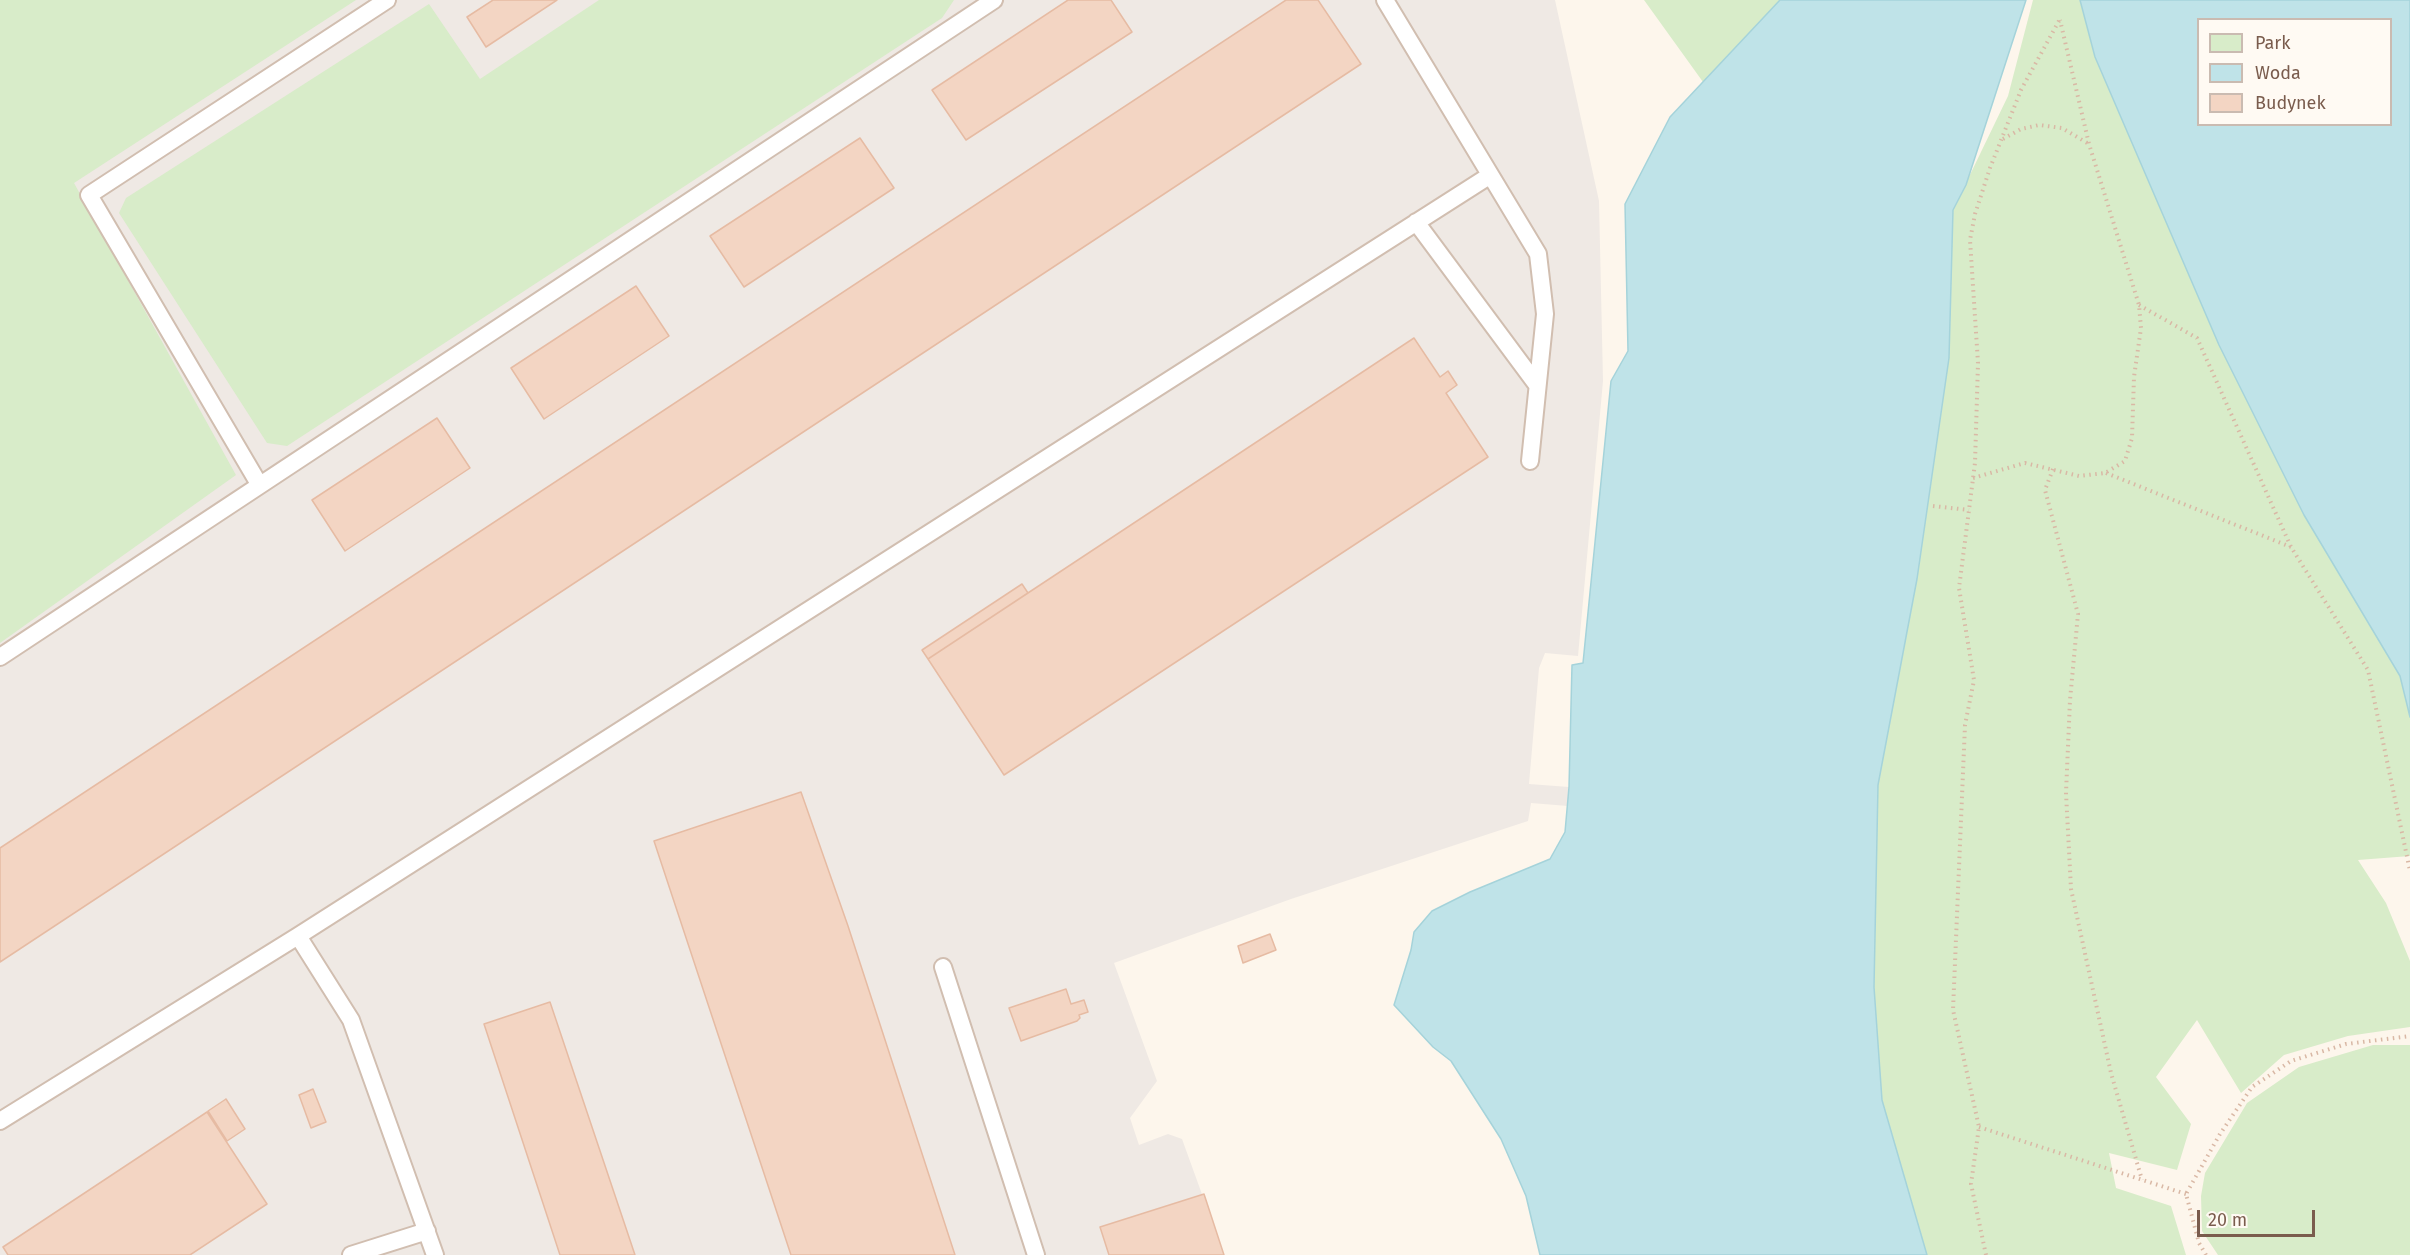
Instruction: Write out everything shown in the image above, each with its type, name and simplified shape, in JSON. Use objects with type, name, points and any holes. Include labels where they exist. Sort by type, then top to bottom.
[{"type":"lane","points":[[259,484],[89,195],[387,0]]},
{"type":"lane","points":[[0,657],[994,0]]},
{"type":"lane","points":[[1385,0],[1538,254],[1545,314],[1530,461]]},
{"type":"lane","points":[[0,1121],[298,936],[1489,176]]},
{"type":"lane","points":[[1416,222],[1537,385]]},
{"type":"lane","points":[[298,936],[351,1020],[435,1255]]},
{"type":"lane","points":[[943,967],[1036,1255]]},
{"type":"lane","points":[[351,1255],[427,1231]]},
{"type":"path","points":[[1973,478],[2025,463],[2079,476],[2105,472],[2125,461],[2132,438],[2134,377],[2141,328],[2139,304],[2089,144],[2060,19],[2020,90],[1975,214],[1970,240],[1978,363],[1973,478],[1959,588],[1974,680],[1965,725],[1953,1010],[1979,1127],[1971,1184],[1986,1255]]},
{"type":"path","points":[[2002,139],[2021,129],[2039,125],[2062,128],[2089,144]]},
{"type":"path","points":[[2139,304],[2197,338],[2291,547],[2368,670],[2410,871]]},
{"type":"path","points":[[2053,469],[2045,490],[2078,614],[2070,700],[2066,793],[2071,889],[2111,1073],[2142,1180]]},
{"type":"path","points":[[2105,472],[2291,547]]},
{"type":"path","points":[[1933,506],[1969,510]]},
{"type":"path","points":[[2206,1255],[2199,1243],[2186,1194],[2220,1134],[2252,1087],[2291,1061],[2346,1044],[2410,1036]]},
{"type":"path","points":[[1979,1127],[2186,1194]]},
{"type":"shaded area","points":[[186,0],[1555,0],[1599,201],[1603,381],[1578,656],[1545,653],[1539,668],[1529,784],[1569,787],[1568,806],[1531,803],[1528,821],[1291,899],[1114,963],[1157,1081],[1130,1118],[1139,1145],[1168,1134],[1182,1139],[1224,1255],[0,1255],[0,150]]},
{"type":"green space","points":[[0,0],[356,0],[74,183],[236,475],[0,643]]},
{"type":"green space","points":[[599,0],[954,0],[942,18],[287,446],[267,443],[119,213],[126,198],[429,4],[480,79]]},
{"type":"green space","points":[[1644,0],[1780,0],[1703,82]]},
{"type":"green space","points":[[2033,0],[2080,0],[2400,676],[2410,714],[2410,856],[2358,860],[2386,903],[2410,961],[2410,1027],[2348,1036],[2284,1055],[2241,1093],[2197,1020],[2156,1077],[2191,1124],[2177,1170],[2109,1153],[2116,1188],[2171,1206],[2186,1255],[1927,1255],[1882,1100],[1874,987],[1878,785],[1917,579],[1949,358],[1953,210],[2008,96]]},
{"type":"green space","points":[[2373,1045],[2410,1045],[2410,1255],[2218,1255],[2202,1231],[2201,1196],[2205,1173],[2247,1103],[2299,1067]]},
{"type":"water","points":[[1780,0],[2026,0],[1966,185],[1953,210],[1949,358],[1917,579],[1878,785],[1874,987],[1882,1100],[1927,1255],[1540,1255],[1526,1196],[1501,1139],[1451,1061],[1433,1047],[1394,1005],[1411,950],[1414,932],[1432,911],[1470,892],[1550,859],[1565,832],[1569,787],[1572,665],[1583,663],[1611,381],[1628,351],[1625,204],[1670,117]]},
{"type":"water","points":[[2080,0],[2410,0],[2410,717],[2400,676],[2304,515],[2219,345],[2095,57]]},
{"type":"building","points":[[493,0],[557,0],[486,47],[467,17]]},
{"type":"building","points":[[1068,0],[1111,0],[1132,32],[966,140],[932,90]]},
{"type":"building","points":[[1286,0],[1318,0],[1361,64],[0,962],[0,848]]},
{"type":"building","points":[[860,138],[894,188],[744,287],[710,236]]},
{"type":"building","points":[[636,286],[669,336],[544,419],[511,368]]},
{"type":"building","points":[[1414,338],[1440,377],[1448,371],[1457,385],[1446,393],[1488,457],[1004,775],[928,659]]},
{"type":"building","points":[[437,418],[470,468],[345,551],[312,500]]},
{"type":"building","points":[[1022,584],[1028,593],[928,659],[922,650]]},
{"type":"building","points":[[801,792],[848,926],[955,1255],[791,1255],[654,841]]},
{"type":"building","points":[[1270,934],[1276,950],[1243,963],[1238,946]]},
{"type":"building","points":[[1066,989],[1071,1004],[1084,1000],[1088,1012],[1079,1015],[1080,1018],[1077,1021],[1021,1041],[1009,1008]]},
{"type":"building","points":[[550,1002],[635,1255],[560,1255],[484,1024]]},
{"type":"building","points":[[313,1089],[326,1122],[311,1128],[299,1095]]},
{"type":"building","points":[[226,1099],[245,1129],[227,1141],[208,1111]]},
{"type":"building","points":[[207,1112],[267,1204],[190,1255],[8,1255],[3,1247]]},
{"type":"building","points":[[1204,1194],[1224,1255],[1109,1255],[1100,1227]]}]
